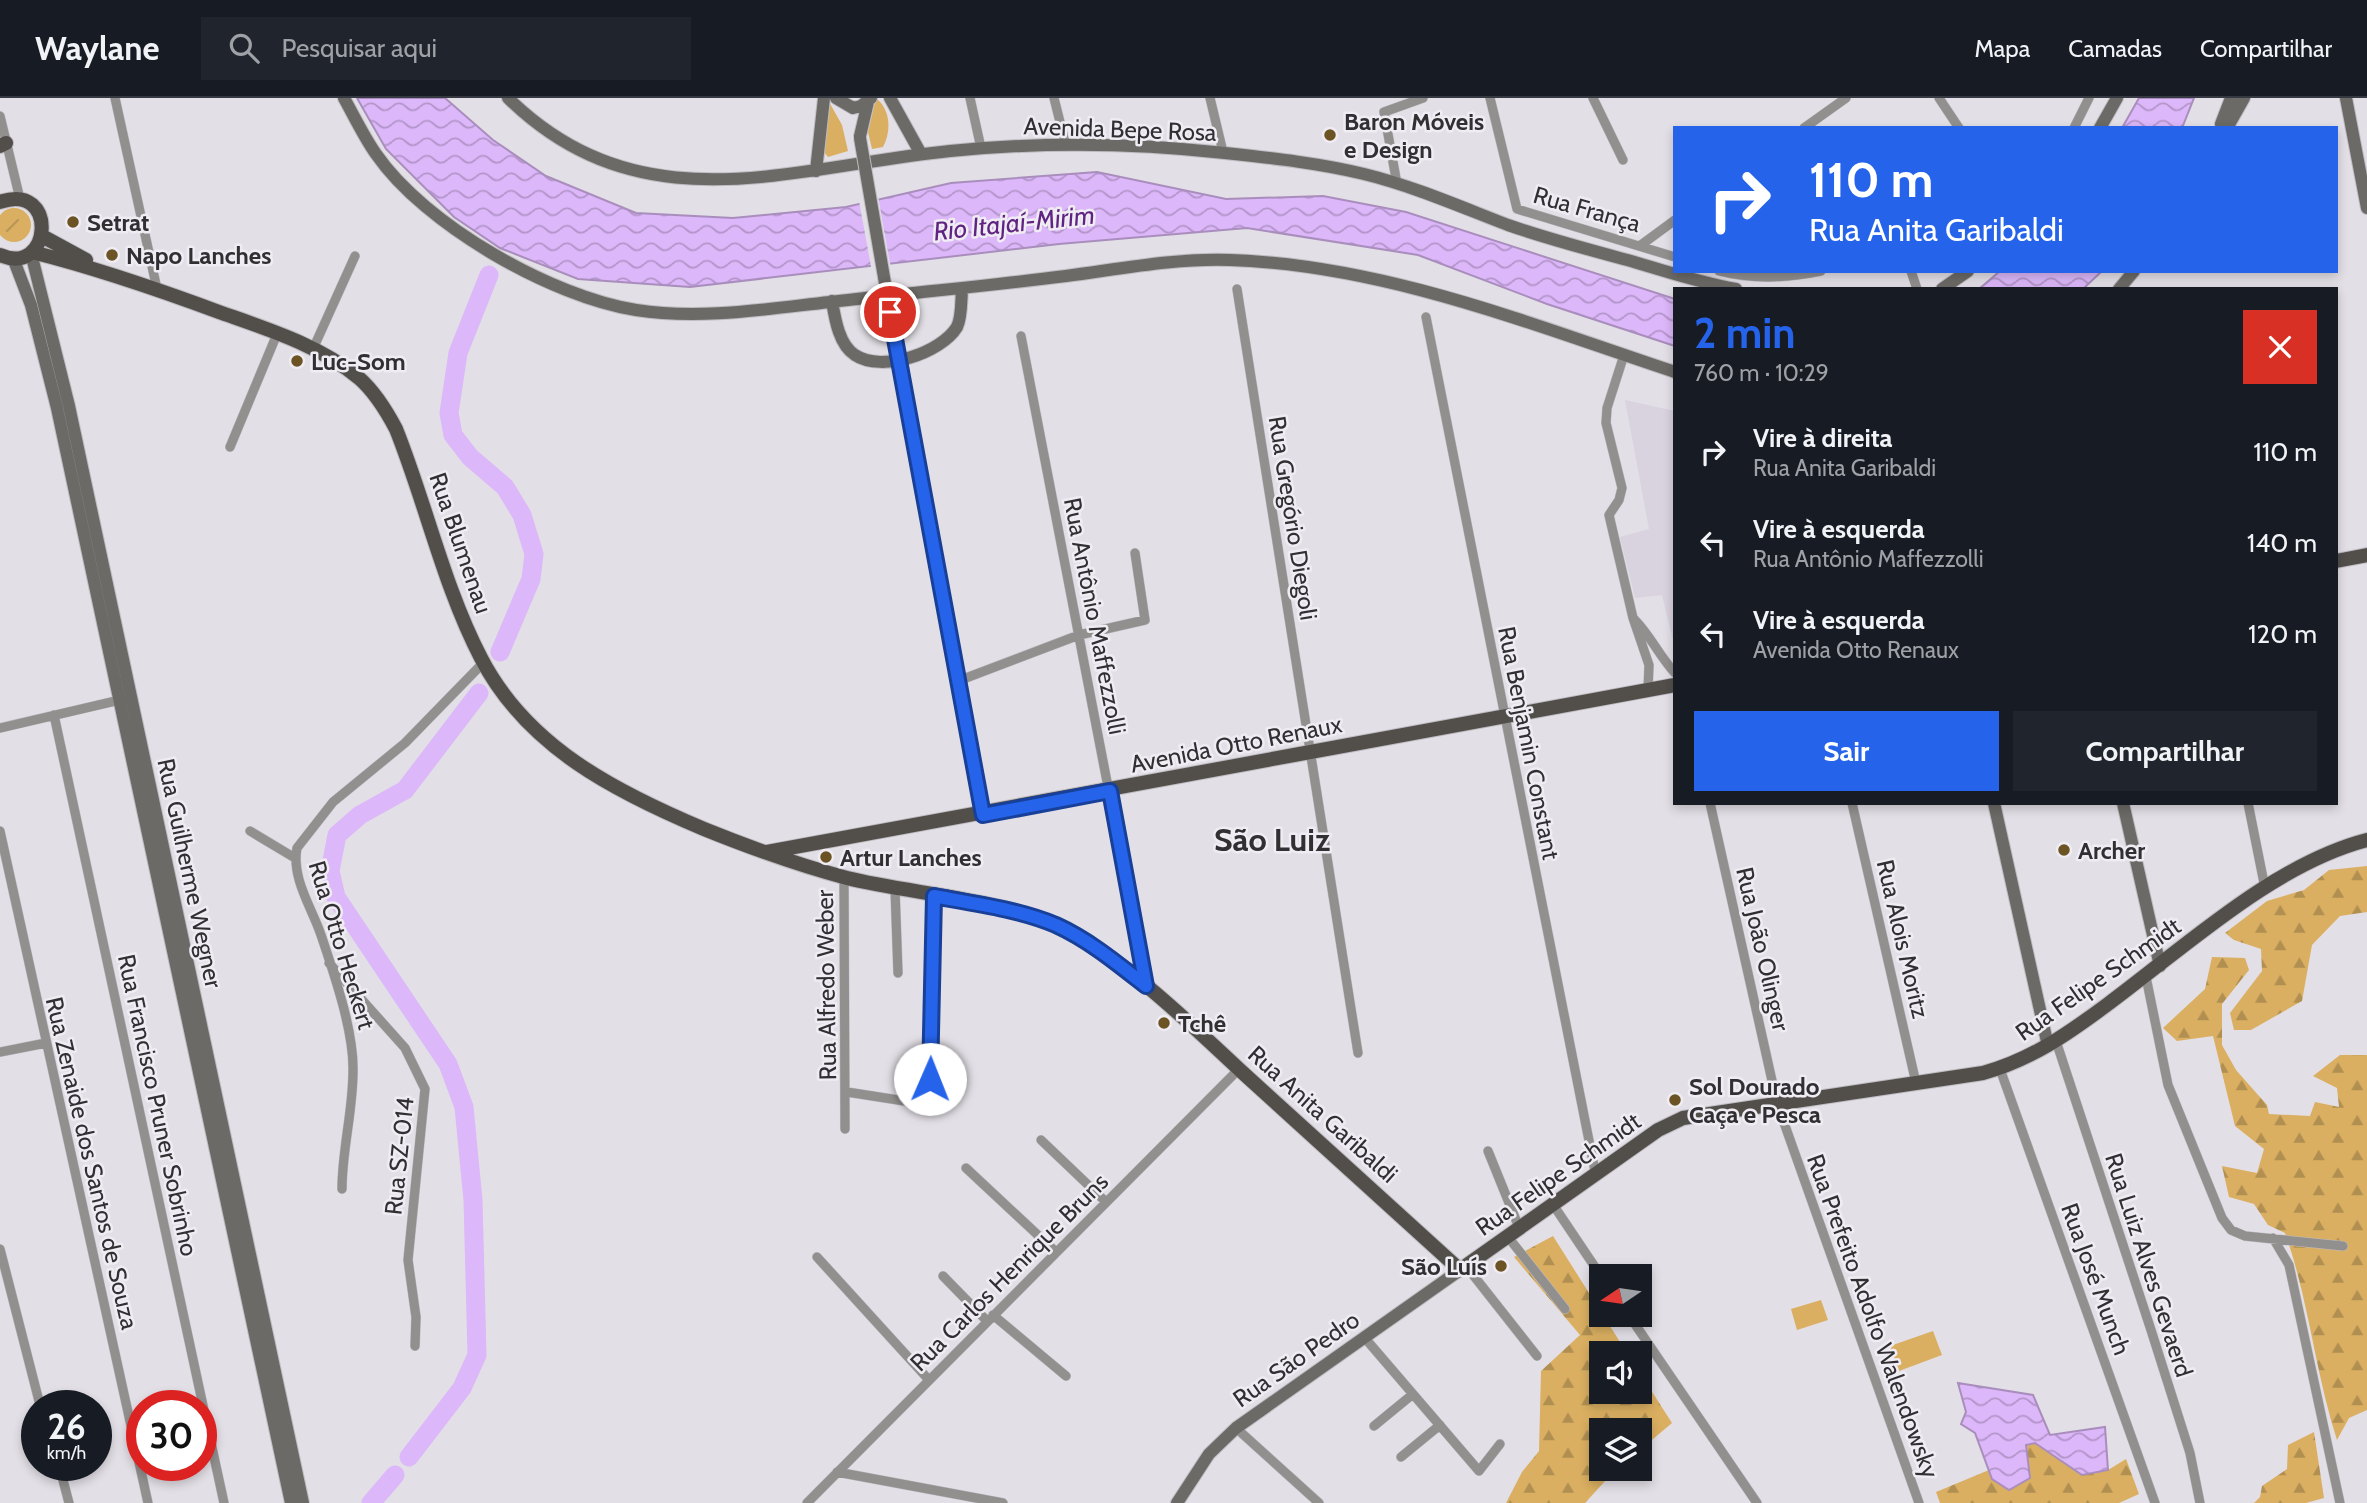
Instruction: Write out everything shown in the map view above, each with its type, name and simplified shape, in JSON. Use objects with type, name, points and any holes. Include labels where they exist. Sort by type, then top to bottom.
[{"type":"main road","points":[[344,98],[377,156],[420,202],[482,248],[538,276],[604,302],[649,311],[690,315],[962,289],[1182,261],[1265,262],[1343,271],[1405,285],[1673,371]]},
{"type":"main road","name":"Avenida Bepe Rosa","points":[[509,98],[554,138],[607,163],[639,171],[687,178],[742,180],[981,148],[1066,146],[1223,152],[1337,168],[1397,184],[1539,234],[1673,271]]},
{"type":"main road","points":[[816,172],[824,98]]},
{"type":"main road","points":[[890,98],[921,154]]},
{"type":"main road","points":[[2101,126],[2117,98]]},
{"type":"main road","points":[[2221,126],[2231,98]]},
{"type":"main road","points":[[2228,126],[2244,98]]},
{"type":"main road","points":[[2346,98],[2367,208]]},
{"type":"main road","points":[[841,102],[861,106],[869,100]]},
{"type":"main road","points":[[860,137],[869,100]]},
{"type":"main road","points":[[841,102],[860,137],[983,815]]},
{"type":"main road","points":[[6,256],[31,252],[42,236],[43,226],[36,209],[7,197]]},
{"type":"main road","name":"Rua Blumenau","points":[[42,236],[106,271]]},
{"type":"main road","name":"Rua Blumenau","points":[[31,252],[106,271],[277,334],[313,349],[361,380],[386,410],[396,429],[465,623],[483,663],[539,732],[585,771],[642,801],[765,853]]},
{"type":"main road","name":"Rua Guilherme Wegner","points":[[31,252],[50,353],[273,1388],[303,1503]]},
{"type":"main road","name":"Rua Guilherme Wegner","points":[[6,256],[32,305],[50,353]]},
{"type":"main road","name":"Avenida Bepe Rosa","points":[[1679,273],[1729,287]]},
{"type":"main road","points":[[1945,287],[1965,273]]},
{"type":"main road","points":[[2121,287],[2132,273]]},
{"type":"main road","points":[[832,302],[841,334],[855,355],[870,361],[899,359],[922,354],[943,344],[958,325],[962,289]]},
{"type":"main road","points":[[2338,561],[2367,555]]},
{"type":"main road","name":"Avenida Otto Renaux","points":[[765,853],[983,815],[1673,685]]},
{"type":"main road","points":[[1994,805],[2052,1044]]},
{"type":"main road","points":[[2123,805],[2160,966]]},
{"type":"main road","name":"Rua Felipe Schmidt","points":[[1463,1268],[1658,1130],[1683,1118],[2000,1069],[2052,1044],[2265,888],[2316,857],[2367,840]]},
{"type":"main road","points":[[814,844],[809,858],[818,870]]},
{"type":"main road","name":"Rua Anita Garibaldi","points":[[765,853],[844,877],[1013,911],[1059,926],[1113,960],[1146,986],[1463,1268]]},
{"type":"main road","name":"Rua São Pedro","points":[[1177,1503],[1209,1454],[1236,1428],[1463,1268]]},
{"type":"main road","name":"Rua Guilherme Wegner","points":[[273,1388],[290,1503]]},
{"type":"street","points":[[116,98],[157,289]]},
{"type":"street","points":[[970,98],[981,148]]},
{"type":"street","points":[[1054,98],[1066,146]]},
{"type":"street","points":[[1210,98],[1223,152]]},
{"type":"street","points":[[1397,184],[1384,112],[1423,98]]},
{"type":"street","name":"Rua França","points":[[1490,98],[1517,209],[1673,256]]},
{"type":"street","points":[[1593,98],[1623,160]]},
{"type":"street","points":[[1811,126],[1846,98]]},
{"type":"street","points":[[1939,98],[1958,126]]},
{"type":"street","points":[[2075,126],[2089,98]]},
{"type":"street","points":[[0,117],[7,197]]},
{"type":"street","points":[[1641,245],[1673,221]]},
{"type":"street","points":[[313,349],[355,256]]},
{"type":"street","points":[[1728,273],[1746,277],[1802,273]]},
{"type":"street","name":"Rua Gregório Diegoli","points":[[1237,289],[1358,1053]]},
{"type":"street","name":"Rua Benjamin Constant","points":[[1426,317],[1596,1176]]},
{"type":"street","points":[[230,447],[277,334]]},
{"type":"street","name":"Rua Antônio Maffezzolli","points":[[1021,336],[1146,986]]},
{"type":"street","points":[[1624,355],[1606,408],[1606,423],[1622,488],[1619,500],[1609,515],[1633,618],[1649,665],[1648,690]]},
{"type":"street","points":[[958,681],[1079,635],[1145,620],[1135,553]]},
{"type":"street","points":[[1633,618],[1650,635],[1664,661],[1673,671]]},
{"type":"street","name":"Rua Otto Heckert","points":[[342,1189],[353,1057],[350,1032],[300,882],[295,858],[302,839],[320,815],[405,744],[483,663]]},
{"type":"street","points":[[0,728],[126,699]]},
{"type":"street","name":"Rua Francisco Pruner Sobrinho","points":[[54,715],[224,1503]]},
{"type":"street","name":"Rua João Olinger","points":[[1710,805],[1777,1103]]},
{"type":"street","name":"Rua Alois Moritz","points":[[1852,805],[1916,1083]]},
{"type":"street","points":[[2248,805],[2265,888]]},
{"type":"street","name":"Rua Zenaide dos Santos de Souza","points":[[0,831],[148,1503]]},
{"type":"street","points":[[250,831],[295,858]]},
{"type":"street","name":"Rua Alfredo Weber","points":[[844,877],[847,1092],[845,1129]]},
{"type":"street","points":[[895,889],[898,974]]},
{"type":"street","name":"Rua Alfredo Weber","points":[[847,1092],[930,1105],[934,896]]},
{"type":"street","name":"Rua SZ-014","points":[[328,962],[399,1040],[416,1065],[425,1089],[408,1260],[416,1317],[415,1346]]},
{"type":"street","points":[[2146,976],[2168,1085],[2221,1218],[2231,1230],[2245,1236],[2343,1246]]},
{"type":"street","points":[[0,1052],[46,1043]]},
{"type":"street","name":"Rua Luiz Alves Gevaerd","points":[[2052,1044],[2151,1329],[2190,1453],[2200,1503]]},
{"type":"street","name":"Rua Carlos Henrique Bruns","points":[[807,1503],[1239,1069]]},
{"type":"street","name":"Rua José Munch","points":[[2000,1069],[2155,1503]]},
{"type":"street","name":"Rua Prefeito Adolfo Walendowsky","points":[[1777,1103],[1919,1503]]},
{"type":"street","points":[[1041,1140],[1107,1202]]},
{"type":"street","points":[[1488,1152],[1514,1233],[1565,1309]]},
{"type":"street","points":[[966,1168],[1056,1252]]},
{"type":"street","points":[[1554,1206],[1593,1264]]},
{"type":"street","points":[[2273,1238],[2289,1265],[2340,1503]]},
{"type":"street","points":[[0,1249],[36,1390]]},
{"type":"street","points":[[817,1257],[929,1380]]},
{"type":"street","points":[[1463,1268],[1537,1356]]},
{"type":"street","points":[[943,1276],[990,1318],[1066,1376]]},
{"type":"street","points":[[1637,1327],[1757,1503]]},
{"type":"street","points":[[1364,1337],[1479,1471],[1500,1444]]},
{"type":"street","points":[[1374,1426],[1413,1394]]},
{"type":"street","points":[[1401,1457],[1440,1425]]},
{"type":"street","points":[[1236,1428],[1319,1503]]},
{"type":"street","points":[[836,1472],[1003,1503]]},
{"type":"street","points":[[63,1481],[69,1503]]},
{"type":"shaded area","points":[[1625,400],[1673,411],[1673,640],[1662,595],[1635,598],[1620,537],[1649,529]]},
{"type":"green space","points":[[876,98],[887,114],[888,127],[883,147],[872,149],[868,132]]},
{"type":"green space","points":[[828,100],[842,125],[848,151],[828,157],[823,151]]},
{"type":"green space","points":[[7,209],[21,209],[30,218],[30,232],[21,241],[7,241],[-1,233],[-1,217]]},
{"type":"green space","points":[[12,216],[18,219],[21,225],[18,231],[12,234],[6,231],[3,225],[6,219]]},
{"type":"green space","points":[[2367,866],[2367,912],[2340,916],[2312,945],[2302,1001],[2251,1030],[2234,1030],[2230,1013],[2262,971],[2261,949],[2234,940],[2225,933],[2267,901],[2304,890],[2329,870]]},
{"type":"green space","points":[[2212,957],[2245,958],[2249,970],[2222,1004],[2222,1045],[2236,1070],[2267,1105],[2269,1114],[2310,1116],[2315,1102],[2339,1107],[2337,1088],[2313,1076],[2340,1055],[2367,1055],[2367,1410],[2349,1418],[2337,1440],[2300,1284],[2285,1233],[2268,1225],[2254,1204],[2229,1197],[2222,1166],[2257,1173],[2264,1149],[2235,1126],[2213,1036],[2177,1041],[2163,1028],[2205,989]]},
{"type":"green space","points":[[1553,1236],[1589,1293],[1589,1327],[1611,1327],[1619,1341],[1589,1341],[1589,1404],[1652,1404],[1652,1392],[1672,1423],[1652,1440],[1652,1418],[1589,1418],[1589,1481],[1605,1481],[1585,1503],[1506,1503],[1522,1472],[1539,1451],[1541,1371],[1580,1335],[1514,1257]]},
{"type":"green space","points":[[1821,1300],[1828,1320],[1797,1330],[1791,1309]]},
{"type":"green space","points":[[1933,1331],[1942,1355],[1899,1371],[1890,1346]]},
{"type":"green space","points":[[1888,1347],[1896,1371],[1888,1374],[1881,1350]]},
{"type":"green space","points":[[2314,1432],[2324,1498],[2306,1503],[2254,1503],[2260,1497],[2262,1486],[2287,1469],[2288,1445]]},
{"type":"green space","points":[[2035,1443],[2082,1475],[2108,1470],[2126,1459],[2139,1494],[2119,1503],[1940,1503],[1936,1492],[1989,1470],[1992,1479],[2010,1489],[2030,1478],[2026,1445]]},
{"type":"water","name":"Rio Itajaí-Mirim","points":[[357,98],[445,98],[493,140],[546,176],[636,213],[733,218],[846,207],[951,183],[1097,172],[1226,199],[1323,196],[1406,212],[1673,298],[1673,345],[1547,304],[1418,255],[1247,228],[1059,244],[690,287],[578,279],[500,248],[454,217],[386,149]]},
{"type":"water","points":[[2139,98],[2194,98],[2183,126],[2123,126]]},
{"type":"water","points":[[1998,273],[2100,273],[2085,287],[1981,287]]},
{"type":"water","points":[[1958,1383],[2033,1395],[2050,1435],[2105,1427],[2108,1470],[2082,1475],[2035,1443],[2026,1445],[2030,1478],[2009,1490],[1992,1479],[1975,1433],[1961,1424],[1966,1412]]},
{"type":"pier","points":[[878,196],[891,269],[872,272],[859,201]]},
{"type":"waterway","points":[[489,275],[458,353],[449,413],[453,435],[470,457],[505,487],[522,515],[534,554],[531,579],[500,652]]},
{"type":"waterway","points":[[409,1457],[462,1388],[477,1355],[473,1200],[464,1107],[448,1064],[336,897],[330,871],[337,835],[360,815],[405,790],[479,693]]},
{"type":"waterway","points":[[371,1503],[395,1475]]},
{"type":"place","name":"Baron Móveis e Design","points":[[1330,135]]},
{"type":"place","name":"Setrat","points":[[73,222]]},
{"type":"place","name":"Napo Lanches","points":[[112,255]]},
{"type":"place","name":"Luc-Som","points":[[297,361]]},
{"type":"place","name":"Archer","points":[[2064,850]]},
{"type":"place","name":"Artur Lanches","points":[[826,857]]},
{"type":"place","name":"Tchê","points":[[1164,1023]]},
{"type":"place","name":"Sol Dourado Caça e Pesca","points":[[1675,1100]]},
{"type":"place","name":"São Luís","points":[[1501,1266]]},
{"type":"district","name":"São Luiz","points":[[1272,839]]},
{"type":"route","points":[[890,312],[983,815],[1110,791],[1146,986],[1113,960],[1059,926],[1003,909],[934,896],[930,1079]]}]
